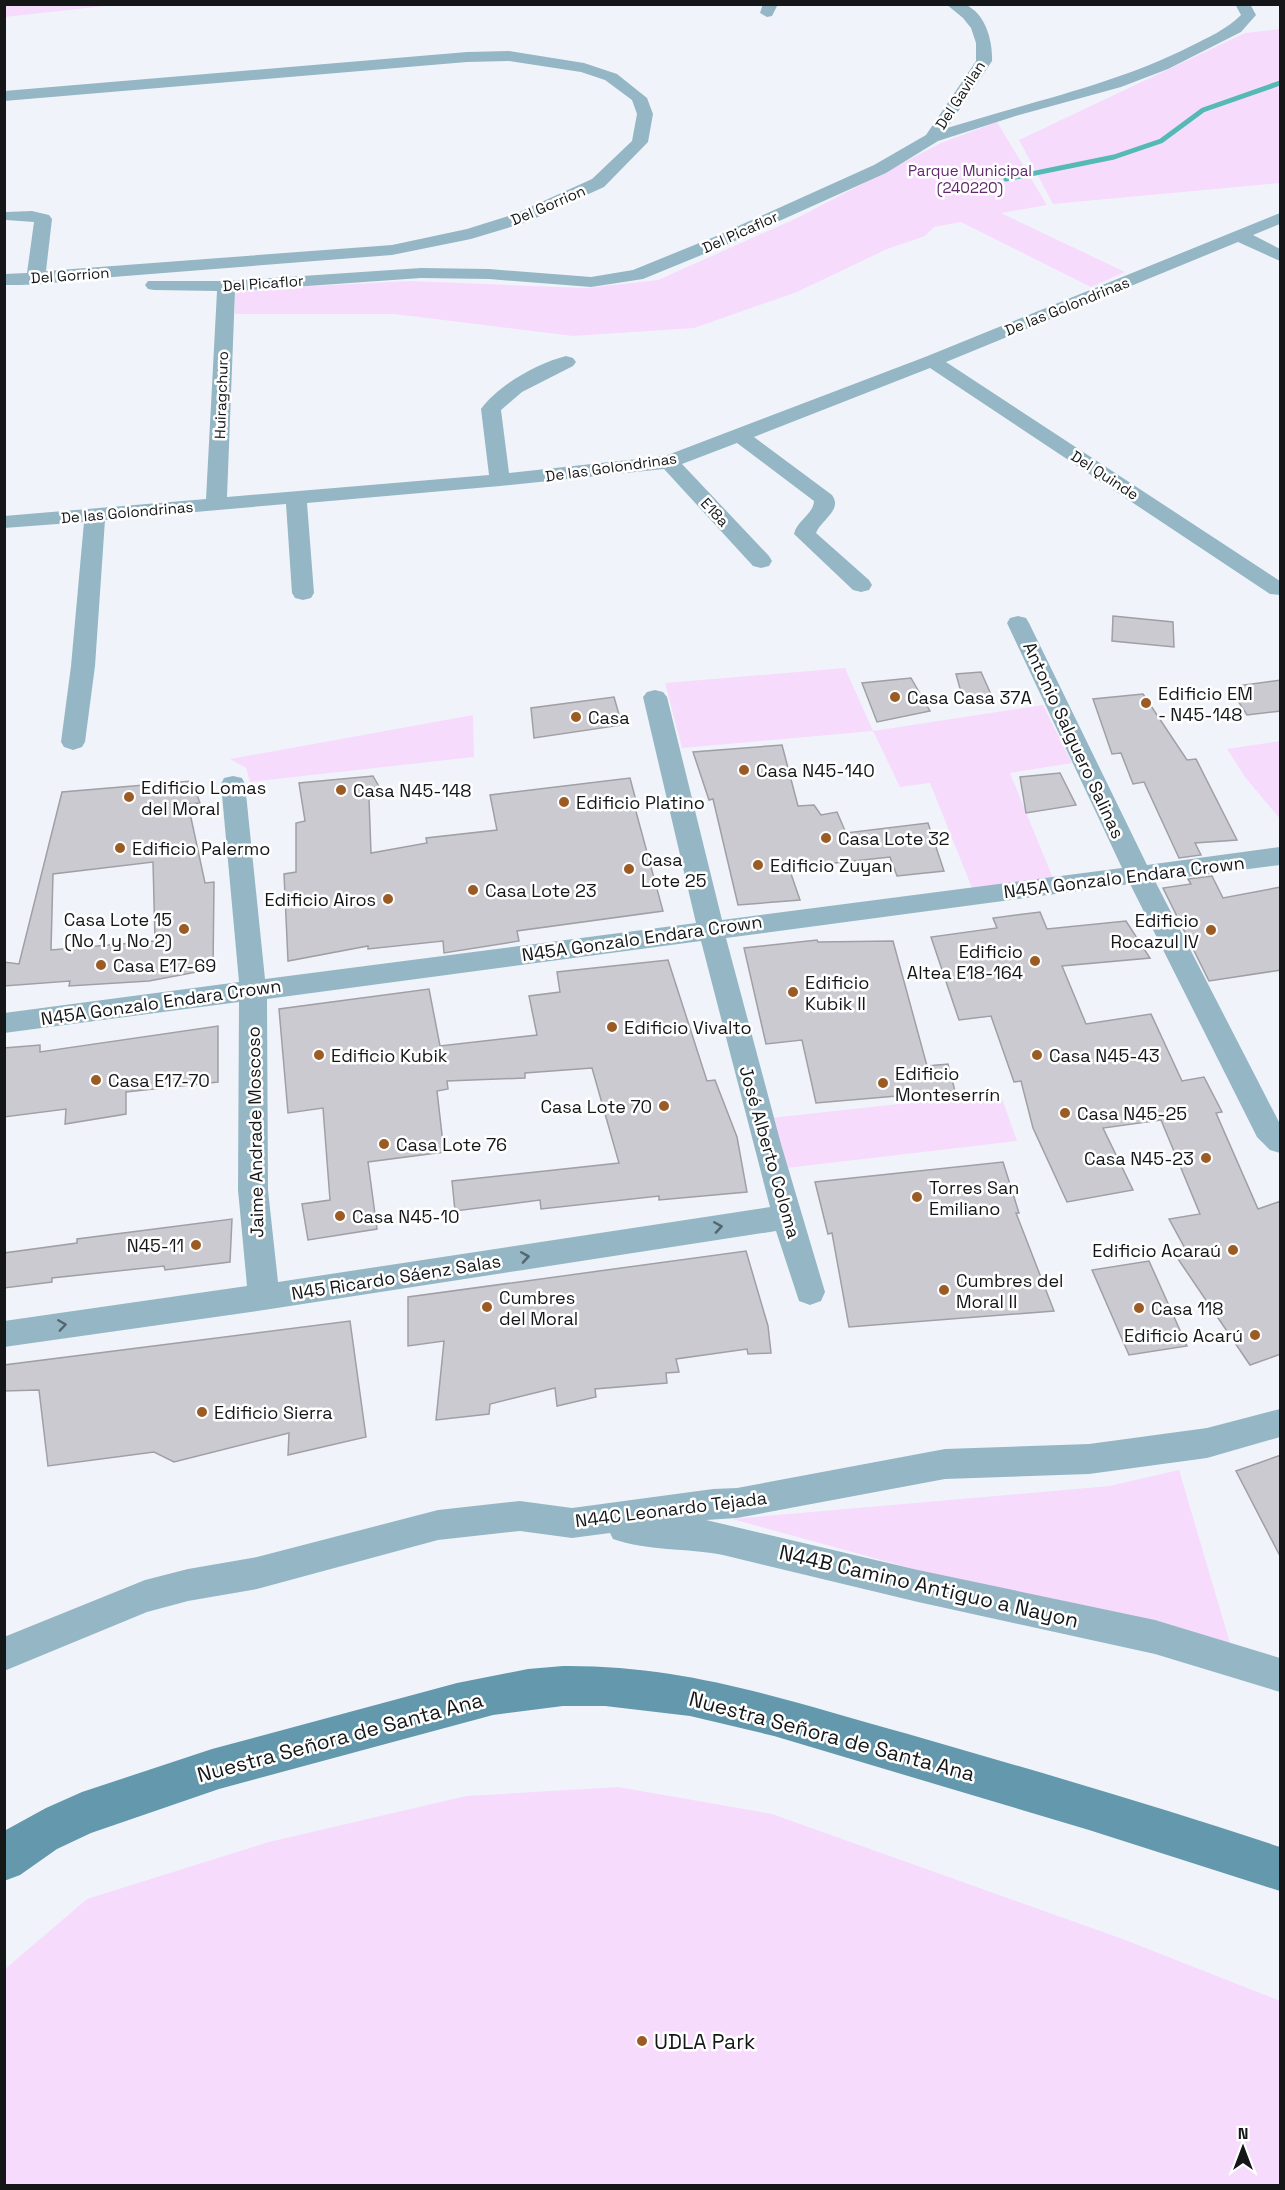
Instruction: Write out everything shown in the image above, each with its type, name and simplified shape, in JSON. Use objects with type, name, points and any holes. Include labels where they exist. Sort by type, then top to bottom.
[{"type":"street","name":"Del Gavilan","points":[[880,169],[932,138],[984,61],[986,46],[980,27],[953,4]]},
{"type":"street","points":[[932,138],[1013,112],[1115,84],[1163,66],[1236,29],[1249,15],[1242,4]]},
{"type":"street","name":"Del Gorrion","points":[[4,96],[489,55],[584,68],[611,77],[639,98],[645,114],[640,142],[598,183],[521,218],[471,234],[392,250],[4,280]]},
{"type":"street","name":"Del Picaflor","points":[[36,277],[135,285],[226,286],[412,273],[489,274],[591,282],[637,276],[880,169]]},
{"type":"street","points":[[12,216],[32,216],[43,219],[36,277]]},
{"type":"street","name":"De las Golondrinas","points":[[4,522],[500,480],[669,462],[932,361],[1281,218]]},
{"type":"street","points":[[471,234],[489,274]]},
{"type":"street","points":[[1240,236],[1281,256]]},
{"type":"street","name":"Huiragchuro","points":[[216,505],[226,286]]},
{"type":"street","name":"Del Quinde","points":[[932,361],[1278,589]]},
{"type":"street","points":[[500,480],[491,409],[497,400],[508,393],[566,362]]},
{"type":"street","points":[[740,436],[825,499],[824,509],[806,528],[805,534],[861,585]]},
{"type":"street","name":"E18a","points":[[669,462],[761,561]]},
{"type":"street","points":[[296,498],[303,593]]},
{"type":"street","points":[[73,742],[83,666],[95,514]]},
{"type":"street","name":"Antonio Salguero Salinas","points":[[1018,623],[1138,874],[1267,1129],[1281,1142]]},
{"type":"street","name":"José Alberto Coloma","points":[[655,697],[711,929],[787,1217],[810,1292]]},
{"type":"street","name":"Jaime Andrade Moscoso","points":[[232,784],[253,990],[253,1190],[264,1297]]},
{"type":"street","name":"N45A Gonzalo Endara Crown","points":[[4,1023],[1281,856]]},
{"type":"street","name":"N45 Ricardo Sáenz Salas","points":[[4,1334],[264,1297],[787,1217]]},
{"type":"street","name":"N44C Leonardo Tejada","points":[[4,1654],[145,1596],[188,1585],[257,1573],[438,1525],[520,1516],[572,1523],[713,1504],[737,1503],[945,1464],[1089,1458],[1207,1443],[1281,1423]]},
{"type":"street","name":"N44B Camino Antiguo a Nayon","points":[[572,1523],[697,1534],[723,1539],[918,1586],[1155,1637],[1281,1675]]},
{"type":"street","name":"Nuestra Señora de Santa Ana","points":[[4,1859],[17,1849],[79,1816],[128,1797],[218,1768],[330,1740],[472,1700],[523,1689],[566,1686],[662,1692],[786,1720],[1139,1822],[1281,1869]]},
{"type":"green space","points":[[5,4],[114,4],[114,5],[5,17]]},
{"type":"green space","points":[[1280,29],[1280,183],[1053,204],[1019,140],[1245,33]]},
{"type":"green space","name":"Parque Municipal (240220)","points":[[997,122],[1047,205],[1001,213],[1125,272],[1091,287],[961,222],[934,227],[925,236],[887,249],[797,292],[694,328],[573,336],[394,314],[235,314],[235,290],[410,281],[586,288],[658,280],[795,219],[941,143]]},
{"type":"green space","points":[[845,668],[873,731],[682,748],[665,683]]},
{"type":"green space","points":[[1043,705],[1072,763],[1010,773],[1055,883],[974,893],[930,783],[900,787],[873,731]]},
{"type":"green space","points":[[473,715],[474,757],[250,782],[246,768],[230,759]]},
{"type":"green space","points":[[1280,741],[1280,819],[1245,777],[1227,749]]},
{"type":"green space","points":[[1000,1093],[1017,1141],[787,1168],[770,1118]]},
{"type":"green space","points":[[1179,1470],[1230,1643],[1016,1597],[732,1519],[1109,1486]]},
{"type":"green space","name":"UDLA Park","points":[[618,1787],[772,1814],[1120,1938],[1280,2001],[1280,2185],[5,2185],[5,1969],[87,1899],[269,1842],[466,1796]]},
{"type":"building","points":[[1113,616],[1173,622],[1174,647],[1112,641]]},
{"type":"building","points":[[981,672],[994,701],[964,703],[956,674]]},
{"type":"building","name":"Casa Casa 37A","points":[[911,678],[930,711],[877,722],[862,683]]},
{"type":"building","points":[[1281,680],[1281,711],[1247,715],[1229,687]]},
{"type":"building","points":[[1143,694],[1187,760],[1196,759],[1237,840],[1195,843],[1201,855],[1179,858],[1144,782],[1133,784],[1121,753],[1112,754],[1093,699]]},
{"type":"building","name":"Casa","points":[[614,697],[622,725],[534,738],[531,708]]},
{"type":"building","points":[[782,745],[798,806],[814,805],[821,815],[837,812],[846,833],[928,823],[944,871],[897,876],[890,857],[789,868],[800,900],[738,905],[713,799],[709,800],[693,752]]},
{"type":"building","points":[[1060,773],[1076,805],[1026,813],[1020,777]]},
{"type":"building","points":[[373,776],[385,797],[369,799],[371,853],[427,843],[426,838],[497,830],[490,795],[630,778],[638,808],[635,808],[663,911],[517,931],[519,941],[444,953],[443,941],[368,949],[368,946],[288,961],[284,874],[296,872],[296,823],[305,821],[299,783]]},
{"type":"building","points":[[192,781],[200,803],[188,804],[205,883],[214,882],[213,969],[149,981],[69,986],[70,981],[4,986],[4,962],[19,964],[62,792]],"holes":[[[153,862],[155,941],[51,950],[53,874]]]},
{"type":"building","name":"Edificio Rocazul IV","points":[[1212,876],[1223,898],[1281,887],[1281,970],[1209,981],[1163,888],[1191,884],[1188,879]]},
{"type":"building","points":[[1040,912],[1047,929],[1126,921],[1150,958],[1062,966],[1086,1024],[1151,1014],[1182,1081],[1204,1077],[1222,1112],[1216,1113],[1258,1209],[1281,1201],[1281,1354],[1250,1365],[1176,1256],[1188,1254],[1169,1219],[1200,1214],[1161,1120],[1103,1128],[1133,1190],[1067,1202],[1033,1128],[1021,1081],[1014,1082],[991,1016],[959,1020],[931,937],[997,928],[993,918]]},
{"type":"building","points":[[817,940],[818,942],[893,941],[927,1066],[948,1064],[955,1091],[816,1103],[802,1040],[766,1044],[744,948]]},
{"type":"building","points":[[668,960],[707,1081],[715,1080],[737,1137],[747,1192],[659,1200],[659,1196],[541,1209],[540,1200],[455,1211],[452,1181],[619,1163],[592,1068],[525,1073],[525,1078],[447,1081],[448,1089],[437,1091],[444,1152],[368,1162],[377,1229],[308,1240],[302,1204],[330,1200],[323,1108],[288,1113],[279,1009],[429,989],[440,1046],[537,1035],[529,996],[560,992],[557,972]]},
{"type":"building","points":[[218,1026],[218,1082],[126,1092],[126,1114],[65,1124],[66,1109],[4,1117],[4,1048],[40,1045],[40,1052]]},
{"type":"building","points":[[1003,1162],[1019,1213],[1016,1213],[1054,1311],[849,1327],[832,1233],[828,1234],[815,1182]]},
{"type":"building","points":[[232,1219],[230,1262],[165,1270],[164,1266],[52,1278],[52,1282],[4,1288],[4,1253],[77,1243],[77,1239]]},
{"type":"building","points":[[746,1251],[768,1326],[771,1353],[748,1354],[747,1349],[676,1359],[679,1372],[666,1373],[667,1383],[595,1389],[596,1397],[557,1406],[555,1388],[490,1404],[489,1414],[436,1420],[444,1341],[408,1346],[408,1297]]},
{"type":"building","name":"Casa 118","points":[[1149,1261],[1187,1346],[1129,1355],[1092,1270]]},
{"type":"building","name":"Edificio Sierra","points":[[350,1321],[366,1437],[288,1455],[289,1433],[174,1462],[154,1452],[48,1466],[39,1390],[4,1391],[4,1365]]},
{"type":"building","points":[[1281,1455],[1281,1558],[1236,1471]]},
{"type":"waterway","points":[[1006,179],[1114,157],[1161,141],[1203,110],[1280,83]]},
{"type":"place","name":"Casa Casa 37A","points":[[895,697]]},
{"type":"place","name":"Edificio EM - N45-148","points":[[1146,703]]},
{"type":"place","name":"Casa","points":[[576,717]]},
{"type":"place","name":"Casa N45-140","points":[[744,770]]},
{"type":"place","name":"Casa N45-148","points":[[341,790]]},
{"type":"place","name":"Edificio Lomas del Moral","points":[[129,797]]},
{"type":"place","name":"Edificio Platino","points":[[564,802]]},
{"type":"place","name":"Casa Lote 32","points":[[826,838]]},
{"type":"place","name":"Edificio Palermo","points":[[120,848]]},
{"type":"place","name":"Edificio Zuyan","points":[[758,865]]},
{"type":"place","name":"Casa Lote 25","points":[[629,869]]},
{"type":"place","name":"Casa Lote 23","points":[[473,890]]},
{"type":"place","name":"Edificio Airos","points":[[388,899]]},
{"type":"place","name":"Casa Lote 15 (No 1 y No 2)","points":[[184,929]]},
{"type":"place","name":"Edificio Rocazul IV","points":[[1211,930]]},
{"type":"place","name":"Edificio Altea E18-164","points":[[1035,961]]},
{"type":"place","name":"Casa E17-69","points":[[101,965]]},
{"type":"place","name":"Edificio Kubik II","points":[[793,992]]},
{"type":"place","name":"Edificio Vivalto","points":[[612,1027]]},
{"type":"place","name":"Edificio Kubik","points":[[319,1055]]},
{"type":"place","name":"Casa N45-43","points":[[1037,1055]]},
{"type":"place","name":"Casa E17-70","points":[[96,1080]]},
{"type":"place","name":"Edificio Monteserrín","points":[[883,1083]]},
{"type":"place","name":"Casa Lote 70","points":[[664,1106]]},
{"type":"place","name":"Casa N45-25","points":[[1065,1113]]},
{"type":"place","name":"Casa Lote 76","points":[[384,1144]]},
{"type":"place","name":"Casa N45-23","points":[[1206,1158]]},
{"type":"place","name":"Torres San Emiliano","points":[[917,1197]]},
{"type":"place","name":"Casa N45-10","points":[[340,1216]]},
{"type":"place","name":"N45-11","points":[[196,1245]]},
{"type":"place","name":"Edificio Acaraú","points":[[1233,1250]]},
{"type":"place","name":"Cumbres del Moral II","points":[[944,1290]]},
{"type":"place","name":"Cumbres del Moral","points":[[487,1307]]},
{"type":"place","name":"Casa 118","points":[[1139,1308]]},
{"type":"place","name":"Edificio Acarú","points":[[1255,1335]]},
{"type":"place","name":"Edificio Sierra","points":[[202,1412]]},
{"type":"place","name":"UDLA Park","points":[[642,2041]]}]
